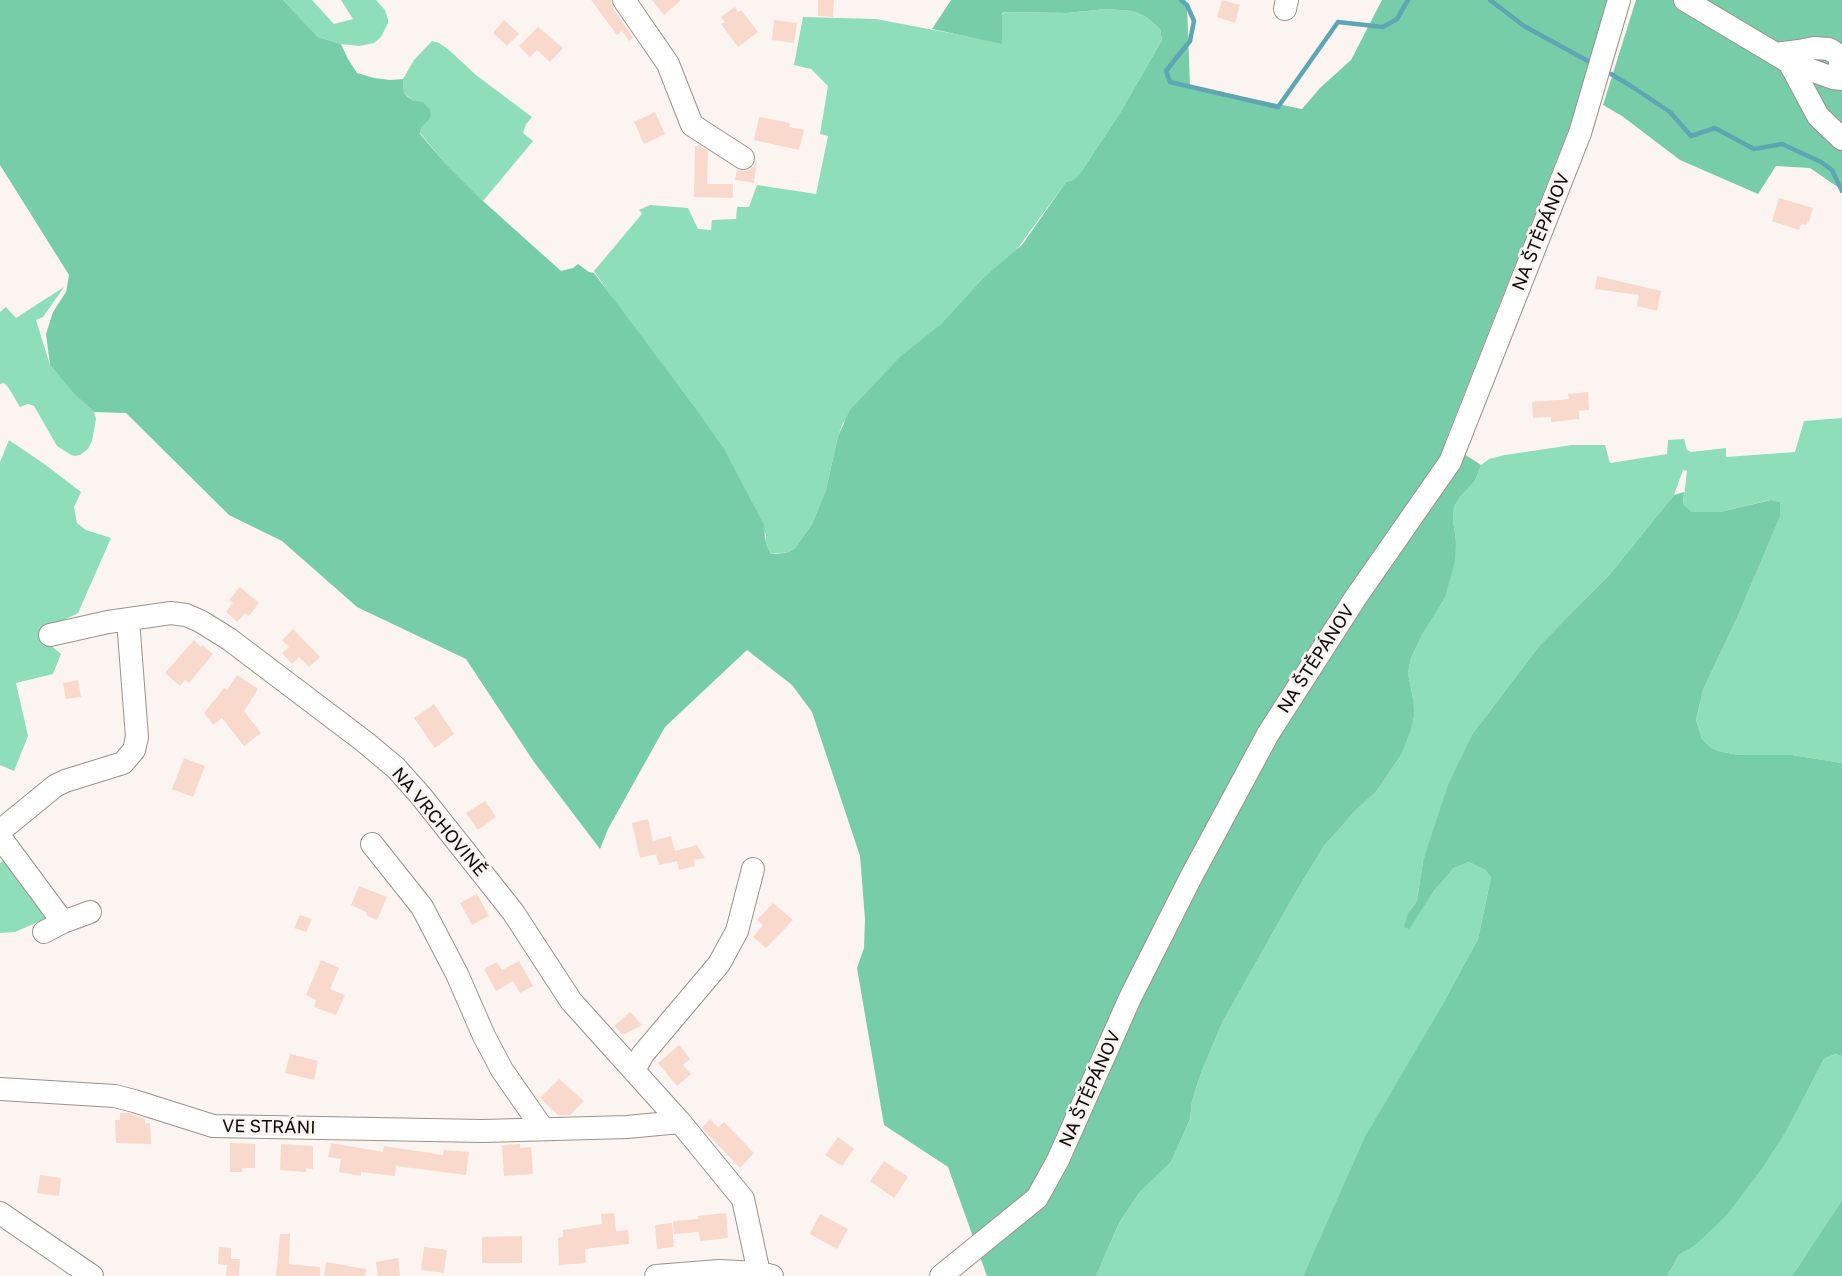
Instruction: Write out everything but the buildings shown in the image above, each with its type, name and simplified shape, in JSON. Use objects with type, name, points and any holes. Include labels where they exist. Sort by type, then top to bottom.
[{"type":"street","points":[[624,0],[668,64],[692,125],[743,158]]},
{"type":"street","name":"NA ŠTĚPÁNOV","points":[[941,1276],[1037,1198],[1058,1160],[1130,998],[1191,877],[1268,734],[1356,597],[1450,462],[1580,133],[1619,0]]},
{"type":"street","points":[[1685,0],[1783,58],[1837,78]]},
{"type":"street","points":[[1783,58],[1818,116],[1842,139]]},
{"type":"street","name":"NA VRCHOVINĚ","points":[[50,635],[171,613],[186,615],[229,639],[396,768],[513,912],[572,1001],[680,1122],[743,1199],[766,1274]]},
{"type":"street","points":[[0,831],[55,786],[123,763],[134,750],[137,737],[128,620]]},
{"type":"street","points":[[0,837],[53,927],[90,912]]},
{"type":"street","points":[[372,844],[422,907],[457,974],[484,1036],[502,1070],[543,1129]]},
{"type":"street","points":[[634,1070],[643,1054],[718,964],[737,931],[753,869]]},
{"type":"street","name":"VE STRÁNI","points":[[0,1089],[115,1096],[213,1126],[483,1131],[627,1127],[680,1122]]},
{"type":"street","points":[[0,1213],[92,1276]]},
{"type":"street","points":[[656,1276],[719,1271],[766,1274]]},
{"type":"green space","points":[[0,0],[283,0],[318,37],[341,44],[357,73],[374,78],[403,79],[404,93],[414,101],[423,102],[430,110],[430,119],[421,128],[420,134],[445,163],[483,201],[561,271],[578,264],[594,273],[724,449],[764,525],[765,541],[769,550],[771,554],[776,554],[789,552],[795,548],[812,524],[826,490],[838,436],[850,410],[900,357],[940,325],[984,277],[1022,245],[1066,182],[1079,175],[1120,113],[1162,40],[1160,29],[1146,17],[1133,11],[1106,9],[1067,13],[1002,13],[1002,44],[932,29],[951,0],[1185,0],[1190,86],[1302,109],[1320,88],[1351,60],[1382,0],[1610,0],[1570,126],[1445,442],[1481,465],[1475,481],[1454,507],[1455,561],[1445,597],[1411,658],[1408,673],[1414,716],[1401,755],[1376,792],[1356,810],[1324,846],[1297,890],[1223,1021],[1201,1073],[1192,1101],[1190,1119],[1171,1162],[1139,1193],[1119,1223],[1096,1276],[987,1276],[948,1167],[884,1125],[857,968],[864,948],[865,919],[860,856],[812,712],[792,685],[747,650],[665,727],[608,829],[600,849],[534,762],[466,659],[357,607],[282,541],[229,515],[126,413],[94,412],[73,393],[50,365],[46,334],[53,312],[66,292],[69,275],[0,165]]},
{"type":"green space","points":[[283,0],[312,0],[334,24],[353,19],[341,0],[376,0],[385,10],[388,23],[381,37],[374,43],[359,46],[341,44],[318,37]]},
{"type":"green space","points":[[1636,0],[1842,0],[1842,190],[1810,168],[1776,166],[1758,194],[1680,160],[1622,116],[1603,105]]},
{"type":"green space","points":[[1106,9],[1133,11],[1146,17],[1160,29],[1162,40],[1120,113],[1079,175],[1066,182],[1015,252],[984,277],[843,423],[826,490],[812,524],[795,548],[789,552],[771,554],[765,541],[766,535],[691,402],[594,271],[641,215],[639,210],[650,205],[688,208],[698,229],[711,230],[712,220],[736,219],[737,207],[749,207],[757,185],[816,194],[828,136],[820,134],[828,86],[811,69],[794,65],[803,17],[876,19],[1002,43],[1001,14],[1007,12],[1067,13]]},
{"type":"green space","points":[[432,41],[449,50],[476,75],[532,117],[523,133],[533,141],[483,201],[445,163],[420,133],[431,115],[404,93],[403,79],[414,60]]},
{"type":"green space","points":[[64,287],[43,317],[36,320],[50,365],[73,393],[94,412],[96,419],[92,441],[88,449],[75,456],[57,446],[34,406],[28,404],[20,407],[8,387],[4,383],[0,384],[0,312],[6,307],[16,318]]},
{"type":"green space","points":[[1842,418],[1842,763],[1792,755],[1739,755],[1718,751],[1702,739],[1696,720],[1703,690],[1780,517],[1780,502],[1770,500],[1720,512],[1692,512],[1683,504],[1687,471],[1683,470],[1674,495],[1610,574],[1540,645],[1473,733],[1423,861],[1417,901],[1408,913],[1433,892],[1454,868],[1469,862],[1485,870],[1491,877],[1478,939],[1366,1137],[1303,1276],[1096,1276],[1119,1223],[1139,1193],[1171,1162],[1190,1119],[1192,1101],[1201,1073],[1223,1021],[1297,890],[1324,846],[1356,810],[1376,792],[1401,755],[1413,699],[1408,673],[1411,658],[1423,633],[1456,541],[1454,507],[1475,481],[1481,465],[1489,459],[1505,455],[1572,445],[1605,445],[1610,463],[1667,454],[1668,440],[1684,439],[1687,450],[1691,452],[1726,448],[1726,457],[1795,452],[1804,421]]},
{"type":"green space","points":[[9,440],[81,492],[74,507],[77,523],[86,530],[111,538],[78,613],[57,624],[43,639],[61,654],[53,674],[16,683],[28,736],[14,771],[0,765],[0,462]]},
{"type":"green space","points":[[1684,492],[1683,504],[1692,512],[1720,512],[1771,500],[1780,502],[1780,517],[1703,690],[1696,720],[1702,739],[1718,751],[1739,755],[1792,755],[1842,763],[1842,1056],[1835,1054],[1824,1059],[1788,1128],[1763,1167],[1726,1216],[1694,1246],[1679,1255],[1667,1276],[1303,1276],[1365,1137],[1478,939],[1491,877],[1485,870],[1469,862],[1454,868],[1433,892],[1409,929],[1404,927],[1408,913],[1417,901],[1423,861],[1448,785],[1473,733],[1540,645],[1610,574],[1674,495]]},
{"type":"green space","points":[[6,859],[49,917],[15,932],[0,933],[0,863]]},
{"type":"green space","points":[[1835,1054],[1842,1056],[1842,1200],[1792,1276],[1667,1276],[1679,1255],[1694,1246],[1788,1128],[1824,1059]]},
{"type":"green space","points":[[1842,1200],[1842,1276],[1792,1276]]},
{"type":"waterway","points":[[1181,0],[1187,5],[1194,21],[1190,41],[1166,71],[1170,82],[1278,107],[1338,22],[1383,27],[1397,19],[1408,0]]},
{"type":"waterway","points":[[1490,0],[1524,26],[1588,61]]},
{"type":"waterway","points":[[1611,74],[1670,112],[1691,136],[1715,128],[1754,149],[1782,144],[1821,162],[1832,170],[1842,191]]}]
